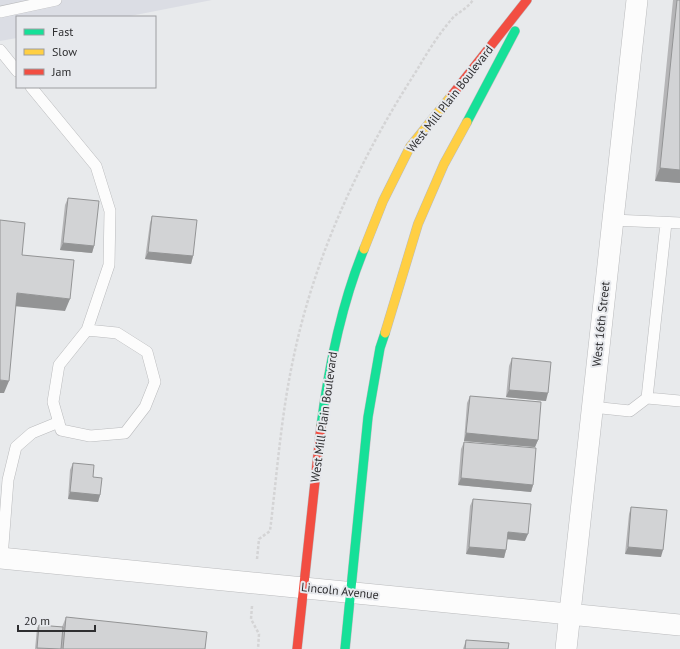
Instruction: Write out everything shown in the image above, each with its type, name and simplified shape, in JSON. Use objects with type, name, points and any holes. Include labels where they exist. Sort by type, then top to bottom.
[{"type":"main road","name":"West Mill Plain Boulevard","points":[[297,649],[329,368],[353,276],[383,201],[410,147],[526,0]]},
{"type":"main road","name":"West Mill Plain Boulevard","points":[[345,649],[368,417],[380,348],[418,224],[444,164],[531,0]]},
{"type":"street","name":"West 16th Street","points":[[566,649],[638,0]]},
{"type":"street","name":"Lincoln Avenue","points":[[1,558],[680,625]]},
{"type":"lane","points":[[0,12],[56,0]]},
{"type":"lane","points":[[0,50],[16,70]]},
{"type":"lane","points":[[32,88],[96,166],[110,210],[109,265],[88,330],[60,365],[53,402],[61,430],[90,436],[125,433],[146,407],[155,382],[147,352],[116,333],[88,330]]},
{"type":"lane","points":[[613,220],[680,223]]},
{"type":"lane","points":[[646,398],[666,223]]},
{"type":"lane","points":[[592,407],[630,411],[646,398],[680,401]]},
{"type":"lane","points":[[1,558],[8,480],[16,447],[32,433],[59,422]]},
{"type":"path","points":[[467,9],[473,0]]},
{"type":"path","points":[[251,619],[259,634],[258,649]]},
{"type":"shaded area","points":[[0,0],[212,0],[130,16],[16,16],[16,38],[0,41]]},
{"type":"building","points":[[677,0],[680,0],[680,170],[660,168]]},
{"type":"building","points":[[68,198],[99,201],[94,246],[63,243]]},
{"type":"building","points":[[152,216],[197,220],[193,256],[148,252]]},
{"type":"building","points":[[0,220],[25,223],[22,255],[74,260],[70,299],[17,293],[9,381],[0,380]]},
{"type":"building","points":[[512,358],[551,362],[548,393],[509,390]]},
{"type":"building","points":[[470,396],[541,402],[538,440],[466,433]]},
{"type":"building","points":[[464,442],[536,448],[533,485],[461,478]]},
{"type":"building","points":[[73,463],[94,465],[93,477],[102,478],[100,495],[70,492]]},
{"type":"building","points":[[473,499],[531,504],[528,534],[508,532],[506,550],[469,547]]},
{"type":"building","points":[[631,507],[667,510],[663,550],[628,547]]},
{"type":"building","points":[[66,617],[207,632],[205,649],[63,649]]},
{"type":"building","points":[[39,625],[63,627],[61,649],[37,648]]},
{"type":"building","points":[[466,640],[509,643],[508,649],[465,649]]},
{"type":"traffic: fast","points":[[467,122],[515,31]]},
{"type":"traffic: fast","points":[[321,426],[332,358],[342,314],[364,249]]},
{"type":"traffic: fast","points":[[345,649],[368,417],[380,348],[385,333]]},
{"type":"traffic: slow","points":[[364,249],[383,201],[410,147],[452,95]]},
{"type":"traffic: slow","points":[[385,333],[418,224],[444,164],[467,122]]},
{"type":"traffic: jam","points":[[452,95],[527,0]]},
{"type":"traffic: jam","points":[[297,649],[321,426]]}]
